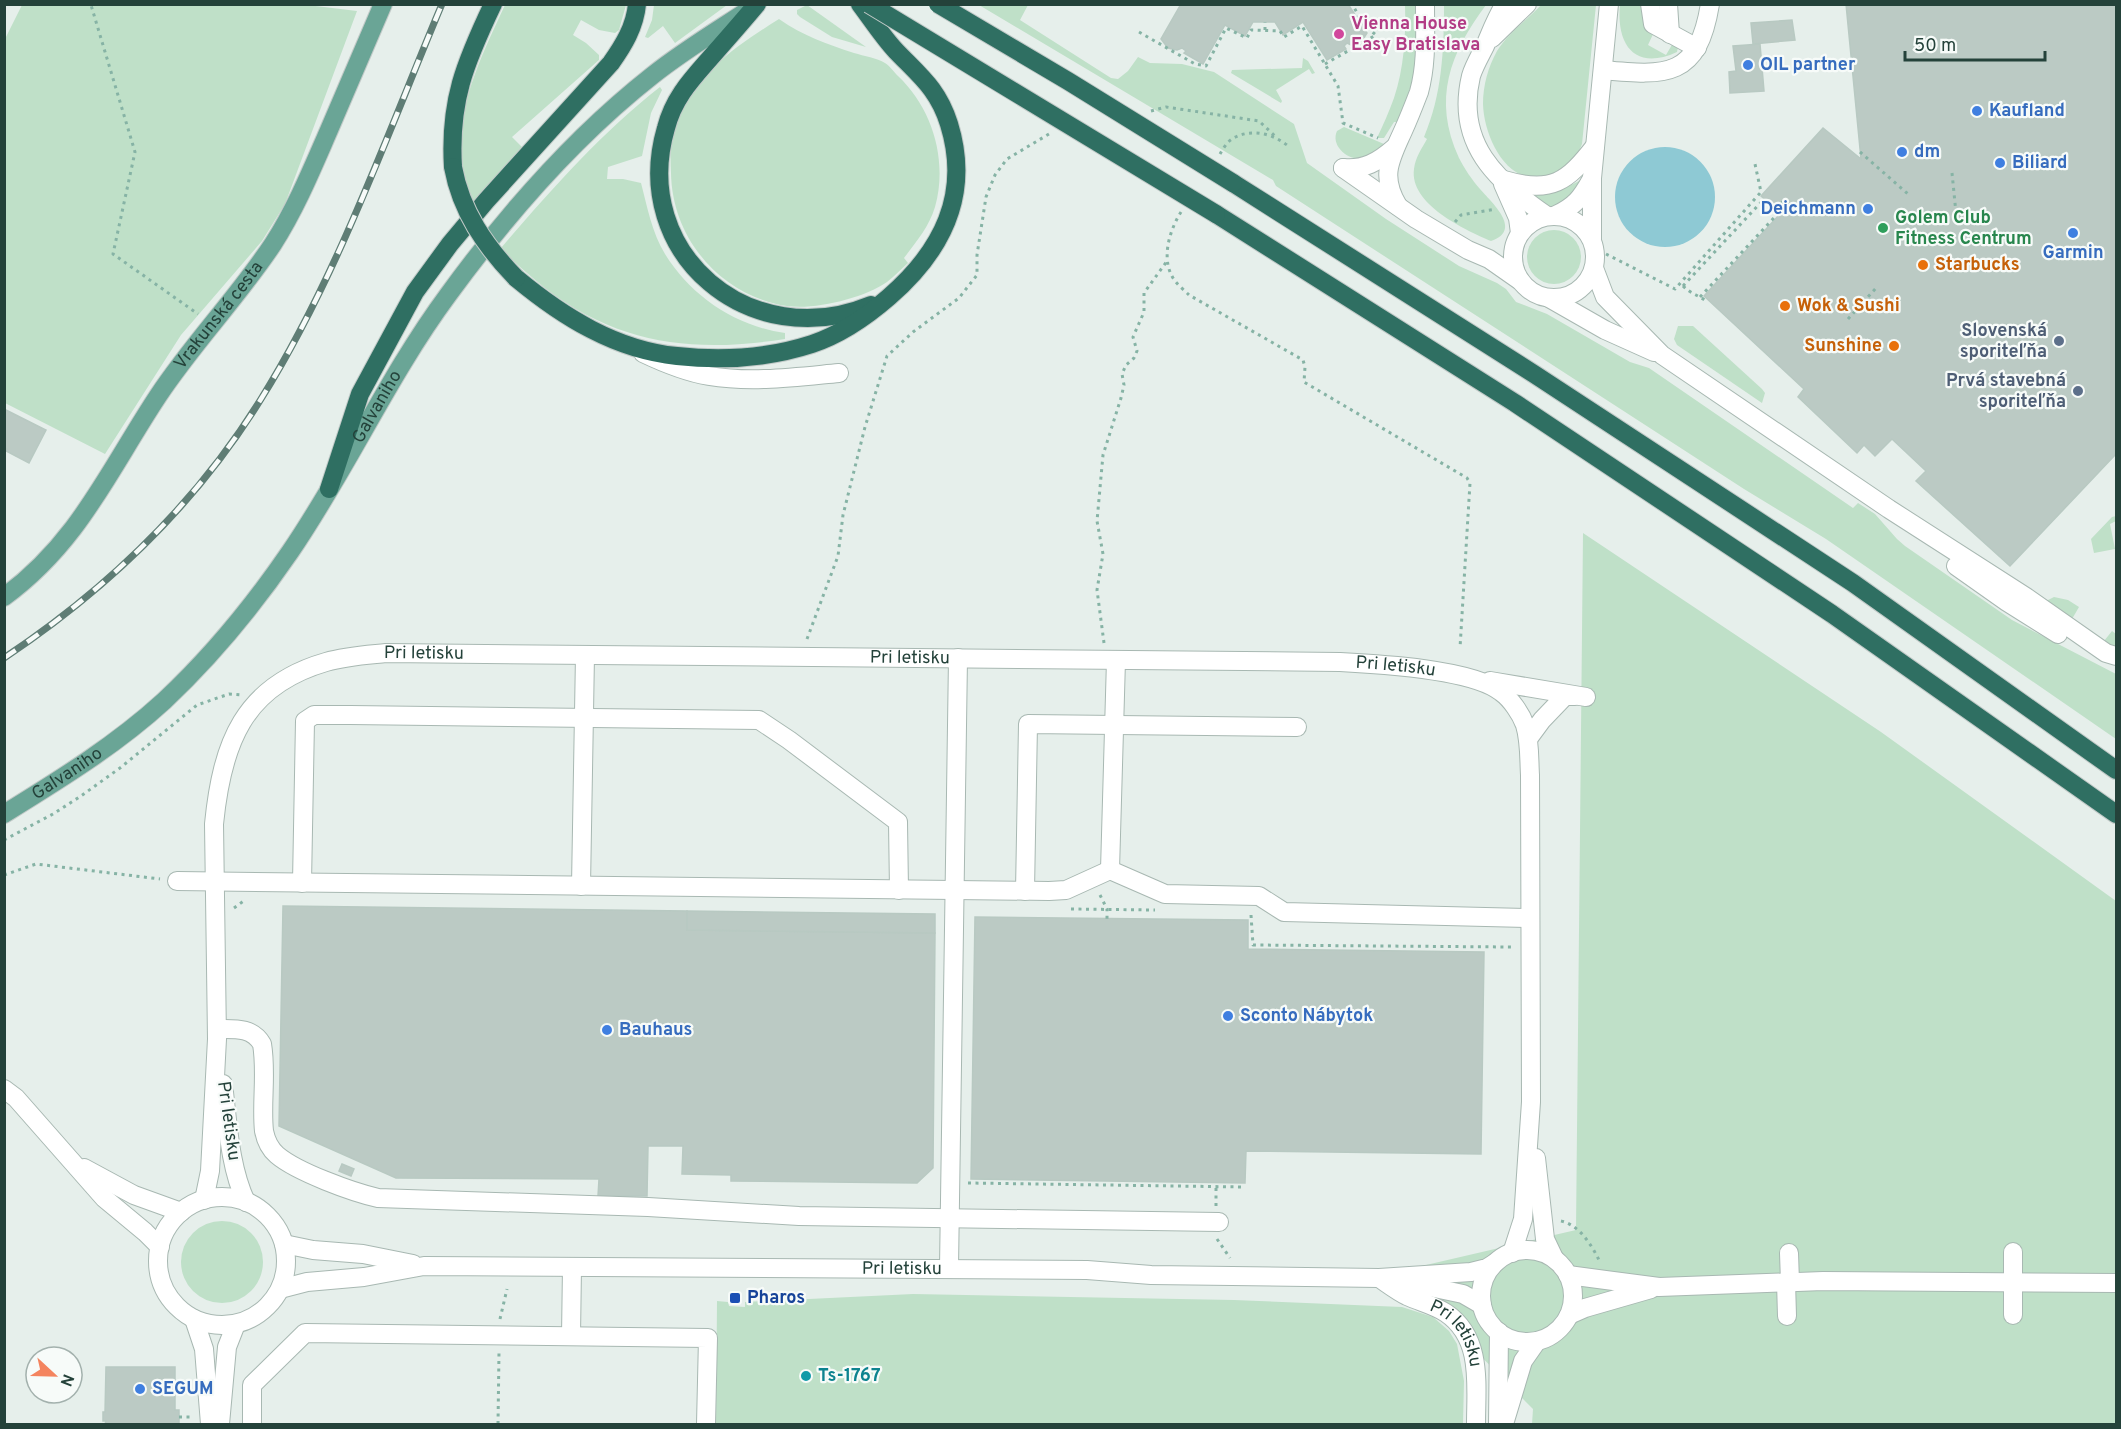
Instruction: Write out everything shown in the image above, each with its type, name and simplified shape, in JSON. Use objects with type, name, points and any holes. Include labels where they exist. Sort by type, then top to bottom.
[{"type":"highway","points":[[493,4],[469,58],[453,112],[451,137],[457,188],[475,227],[494,254],[516,278],[543,301],[570,318],[614,340],[676,356],[709,358],[766,355],[813,344],[854,325],[907,281],[935,247],[947,220],[955,183],[955,151],[948,122],[927,82],[918,70],[896,51],[860,4]]},
{"type":"highway","points":[[329,489],[360,394],[415,292],[450,244],[486,201],[611,63],[627,38],[633,24],[637,4]]},
{"type":"highway","points":[[757,4],[694,75],[673,108],[666,126],[660,162],[660,190],[664,209],[678,243],[692,264],[720,291],[750,308],[786,318],[823,319],[854,312],[884,297],[907,281]]},
{"type":"highway","points":[[870,4],[1216,214],[1515,403],[1822,608],[2116,814]]},
{"type":"highway","points":[[938,4],[1233,183],[1544,381],[1843,577],[2116,770]]},
{"type":"main road","name":"Vrakunská cesta","points":[[4,597],[44,563],[88,510],[157,397],[187,353],[273,244],[309,177],[383,4]]},
{"type":"main road","name":"Galvaniho","points":[[4,814],[52,785],[107,747],[162,702],[210,656],[246,613],[291,550],[410,351],[446,297],[506,220],[548,172],[601,120],[653,74],[757,4]]},
{"type":"street","points":[[1425,4],[1426,52],[1422,81],[1382,159],[1368,166],[1354,169],[1343,168],[1468,250],[1489,259],[1532,292],[1549,298],[1605,330],[1649,351],[1659,353]]},
{"type":"street","points":[[1504,4],[1472,74],[1467,104],[1472,132],[1484,160],[1502,180],[1526,201],[1552,216],[1577,222],[1592,239]]},
{"type":"street","points":[[1485,46],[1527,4]]},
{"type":"street","points":[[1609,4],[1592,178],[1592,239],[1600,261],[1605,297],[1659,353],[1888,509],[2026,597],[2106,653],[2116,656]]},
{"type":"street","points":[[1650,4],[1653,24],[1697,48]]},
{"type":"street","points":[[1668,4],[1670,34]]},
{"type":"street","points":[[1603,70],[1641,74],[1671,71],[1682,64],[1697,48],[1710,4]]},
{"type":"street","points":[[1390,144],[1388,172],[1392,198],[1398,206]]},
{"type":"street","points":[[1502,180],[1522,186],[1561,182],[1576,170],[1596,144]]},
{"type":"street","points":[[1489,259],[1517,240],[1532,222],[1572,208],[1592,178]]},
{"type":"street","points":[[1502,180],[1518,218],[1514,268],[1519,280]]},
{"type":"street","points":[[1549,298],[1560,298],[1575,293],[1587,282],[1600,261]]},
{"type":"street","points":[[614,340],[671,366],[709,376],[753,379],[839,373]]},
{"type":"street","points":[[1888,509],[1906,532],[1998,596],[2116,668]]},
{"type":"street","name":"Pri letisku","points":[[204,1200],[210,1171],[217,1034],[214,824],[222,767],[230,744],[244,718],[260,697],[302,670],[328,661],[386,653],[1340,662],[1398,666],[1458,676],[1488,684],[1501,692],[1518,711],[1524,724],[1528,739],[1530,775],[1531,1102],[1523,1219],[1512,1252],[1487,1268],[1471,1272],[1379,1278],[1208,1276],[1087,1270],[950,1268],[424,1266],[364,1276],[296,1283],[280,1289]]},
{"type":"street","points":[[581,886],[585,655]]},
{"type":"street","points":[[950,1268],[958,658]]},
{"type":"street","points":[[1110,870],[1114,724],[1111,659]]},
{"type":"street","points":[[1458,676],[1586,697],[1565,696],[1528,739]]},
{"type":"street","points":[[302,883],[303,727],[308,717],[323,715],[759,720],[898,822],[899,890]]},
{"type":"street","points":[[1025,891],[1028,724],[1297,727]]},
{"type":"street","points":[[177,881],[1025,891],[1066,890],[1110,870],[1165,894],[1259,896],[1284,912],[1530,918]]},
{"type":"street","points":[[217,1034],[250,1032],[262,1044],[264,1131],[271,1149],[277,1155],[297,1167],[356,1192],[391,1199],[648,1207],[799,1216],[1219,1222]]},
{"type":"street","name":"Pri letisku","points":[[217,1034],[233,1164],[238,1185],[246,1202]]},
{"type":"street","points":[[4,1089],[16,1098],[104,1198],[160,1247]]},
{"type":"street","name":"Pri letisku","points":[[1531,1102],[1545,1239],[1554,1258],[1568,1275]]},
{"type":"street","points":[[71,1162],[134,1195],[181,1212]]},
{"type":"street","points":[[226,1197],[246,1202],[264,1212],[271,1219],[284,1244],[286,1267],[280,1289],[274,1299],[258,1314],[236,1324],[215,1325],[194,1319],[177,1306],[165,1289],[159,1269],[160,1247],[167,1228],[181,1212],[204,1200],[226,1197]]},
{"type":"street","name":"Pri letisku","points":[[284,1244],[313,1250],[363,1254],[424,1266]]},
{"type":"street","points":[[1512,1252],[1538,1251],[1554,1258]]},
{"type":"street","points":[[2013,1252],[2013,1315]]},
{"type":"street","points":[[1787,1316],[1789,1253]]},
{"type":"street","points":[[1495,1263],[1485,1278],[1481,1296],[1482,1305],[1488,1320],[1498,1332],[1521,1342],[1545,1339],[1558,1330],[1569,1315],[1574,1295],[1568,1275],[1659,1287],[1788,1282],[2116,1283]]},
{"type":"street","points":[[571,1336],[572,1267]]},
{"type":"street","name":"Pri letisku","points":[[1379,1278],[1423,1284],[1457,1292],[1482,1305]]},
{"type":"street","name":"Pri letisku","points":[[1379,1278],[1408,1297],[1444,1312],[1455,1320],[1465,1333],[1477,1367],[1476,1425]]},
{"type":"street","points":[[1569,1315],[1585,1308],[1659,1287]]},
{"type":"street","points":[[194,1319],[204,1349],[205,1421]]},
{"type":"street","points":[[220,1425],[227,1347],[236,1324]]},
{"type":"street","name":"Pri letisku","points":[[1497,1425],[1498,1332]]},
{"type":"street","points":[[252,1425],[252,1385],[305,1333],[708,1338],[706,1425]]},
{"type":"street","points":[[1504,1425],[1523,1361],[1537,1341]]},
{"type":"path","points":[[85,4],[91,5],[135,152],[113,254],[211,323]]},
{"type":"path","points":[[1325,64],[1376,35],[1364,25],[1352,4]]},
{"type":"path","points":[[1265,22],[1265,30]]},
{"type":"path","points":[[1139,32],[1195,64],[1206,66],[1226,28],[1246,38],[1251,30],[1280,31],[1284,37],[1302,26],[1338,86],[1343,123],[1390,144]]},
{"type":"path","points":[[1147,112],[1166,106],[1259,121],[1287,145]]},
{"type":"path","points":[[798,657],[810,634],[822,595],[838,556],[843,515],[865,427],[887,356],[913,332],[959,298],[977,275],[977,255],[986,197],[995,175],[1007,159],[1056,130]]},
{"type":"path","points":[[1218,156],[1231,139],[1254,131],[1276,137]]},
{"type":"path","points":[[1860,152],[1908,194]]},
{"type":"path","points":[[1682,285],[1761,192],[1755,164]]},
{"type":"path","points":[[1952,173],[1956,213]]},
{"type":"path","points":[[1600,261],[1675,289],[1682,285],[1764,199]]},
{"type":"path","points":[[1700,297],[1785,206],[1780,201]]},
{"type":"path","points":[[1111,659],[1097,590],[1103,554],[1097,521],[1103,455],[1121,398],[1124,385],[1122,374],[1137,351],[1133,337],[1144,312],[1144,293],[1167,261],[1174,224],[1184,206]]},
{"type":"path","points":[[1453,224],[1461,215],[1495,210],[1499,206]]},
{"type":"path","points":[[1167,261],[1174,280],[1190,295],[1303,360],[1304,382],[1467,478],[1470,483],[1460,648]]},
{"type":"path","points":[[1682,285],[1693,296],[1706,301]]},
{"type":"path","points":[[1848,320],[1876,288]]},
{"type":"path","points":[[4,840],[81,796],[120,768],[197,705],[229,694],[260,697]]},
{"type":"path","points":[[4,875],[36,864],[177,881]]},
{"type":"path","points":[[1096,888],[1107,909],[1107,919]]},
{"type":"path","points":[[1062,909],[1155,910]]},
{"type":"path","points":[[1251,914],[1253,945],[1511,947]]},
{"type":"path","points":[[968,1183],[1244,1187]]},
{"type":"path","points":[[1558,1221],[1569,1223],[1582,1235],[1593,1248],[1604,1270]]},
{"type":"path","points":[[498,1425],[500,1312],[507,1289]]},
{"type":"path","points":[[179,1417],[205,1421]]},
{"type":"path","points":[[181,1425],[185,1417]]},
{"type":"green space","points":[[299,4],[357,11],[285,204],[262,241],[181,335],[105,454],[5,403],[4,41],[22,5]]},
{"type":"green space","points":[[654,4],[727,5],[675,43],[663,26],[648,38],[645,37],[652,20]]},
{"type":"green space","points":[[505,5],[626,5],[619,30],[615,33],[599,30],[581,20],[573,35],[599,55],[599,60],[512,137],[522,147],[474,204],[462,170],[460,145],[462,124],[472,82]]},
{"type":"green space","points":[[807,5],[866,47],[832,37],[800,17],[797,10]]},
{"type":"green space","points":[[979,5],[1028,5],[1020,20],[1111,78],[1118,79],[1128,71],[1138,57],[1150,63],[1182,64],[1214,72],[1294,124],[1307,163],[1386,219],[1459,266],[1497,283],[1506,289],[1516,302],[1547,314],[1630,362],[1649,368],[1853,508],[1858,503],[1875,514],[1905,546],[2012,620],[2116,674],[2116,739],[1826,539],[1744,489],[1276,186],[1273,180]]},
{"type":"green space","points":[[1405,5],[1420,5],[1420,25],[1412,92],[1399,122],[1394,122],[1384,138],[1377,138],[1394,98],[1400,75],[1405,40]]},
{"type":"green space","points":[[1444,5],[1486,5],[1473,23],[1455,59],[1446,96],[1451,136],[1459,158],[1474,182],[1497,208],[1505,223],[1505,230],[1491,241],[1441,214],[1420,193],[1415,182],[1414,169],[1427,139],[1424,137],[1438,89]]},
{"type":"green space","points":[[1541,5],[1596,5],[1582,144],[1573,161],[1565,169],[1547,177],[1533,178],[1509,167],[1500,157],[1484,117],[1483,97],[1489,70],[1501,44]]},
{"type":"green space","points":[[1620,5],[1645,5],[1654,32],[1648,45],[1666,55],[1673,43],[1678,47],[1677,52],[1663,57],[1650,58],[1632,51],[1625,43],[1621,32]]},
{"type":"green space","points":[[779,19],[815,39],[878,60],[889,66],[910,89],[929,120],[938,154],[939,190],[935,207],[926,228],[904,258],[908,263],[890,280],[877,288],[839,302],[799,307],[787,306],[763,300],[741,290],[722,277],[691,241],[680,220],[674,197],[671,166],[672,136],[675,122],[686,100],[696,85],[721,60]]},
{"type":"green space","points":[[1303,58],[1308,61],[1315,73],[1312,74],[1309,69],[1276,90],[1281,103],[1231,73],[1232,70],[1302,68]]},
{"type":"green space","points":[[660,87],[662,90],[651,113],[642,156],[608,167],[607,179],[623,179],[641,183],[660,246],[676,269],[701,296],[716,307],[749,324],[785,333],[785,339],[720,345],[689,344],[630,333],[601,322],[573,307],[545,288],[501,248],[557,184],[597,143]]},
{"type":"green space","points":[[1344,127],[1384,144],[1367,157],[1352,158],[1342,152],[1336,142],[1337,131]]},
{"type":"green space","points":[[1581,180],[1575,192],[1565,202],[1558,205],[1544,206],[1526,195],[1559,191]]},
{"type":"green space","points":[[1549,230],[1559,230],[1569,234],[1577,242],[1581,257],[1577,272],[1569,280],[1559,284],[1549,284],[1539,280],[1531,272],[1527,262],[1527,252],[1531,242],[1539,234]]},
{"type":"green space","points":[[1678,326],[1693,326],[1762,389],[1765,393],[1762,403],[1677,345],[1674,339]]},
{"type":"green space","points":[[2116,516],[2116,521],[2110,524],[2115,549],[2094,553],[2091,539],[2112,517]]},
{"type":"green space","points":[[1583,533],[1881,732],[2116,901],[2116,1424],[1532,1424],[1533,1409],[1449,1324],[1383,1275],[1576,1230]]},
{"type":"green space","points":[[2054,597],[2068,600],[2079,607],[2072,619],[2104,641],[2112,631],[2116,634],[2116,649],[2042,603]]},
{"type":"green space","points":[[222,1221],[238,1224],[251,1233],[260,1246],[263,1262],[260,1278],[251,1291],[238,1300],[222,1303],[206,1300],[193,1291],[184,1278],[181,1262],[184,1246],[193,1233],[206,1224]]},
{"type":"green space","points":[[913,1294],[1234,1300],[1402,1307],[1433,1317],[1449,1331],[1457,1344],[1464,1381],[1463,1424],[716,1424],[717,1301],[728,1302],[729,1306],[745,1307],[745,1302]]},
{"type":"water","points":[[1665,147],[1684,151],[1700,162],[1711,178],[1715,197],[1711,216],[1700,232],[1684,243],[1665,247],[1646,243],[1630,232],[1619,216],[1615,197],[1619,178],[1630,162],[1646,151]]},
{"type":"building","name":"Vienna House Easy Bratislava","points":[[1181,4],[1348,4],[1367,33],[1362,41],[1351,45],[1347,43],[1344,46],[1346,49],[1327,60],[1303,22],[1283,35],[1275,22],[1253,22],[1245,36],[1225,25],[1203,64],[1184,53],[1186,51],[1182,48],[1177,50],[1168,48],[1161,39]]},
{"type":"building","points":[[1846,4],[2116,4],[2116,454],[2010,566],[1916,481],[1926,471],[1892,439],[1875,456],[1864,445],[1857,453],[1798,397],[1804,389],[1704,296],[1780,214],[1761,196],[1823,128],[1861,159]]},
{"type":"building","name":"OIL partner","points":[[1792,20],[1795,40],[1753,44],[1751,23]]},
{"type":"building","name":"OIL partner","points":[[1760,44],[1764,91],[1730,93],[1729,72],[1736,71],[1733,46]]},
{"type":"building","points":[[4,409],[46,430],[29,463],[6,451],[4,447]]},
{"type":"building","name":"Bauhaus","points":[[283,906],[687,911],[687,930],[935,933],[933,1168],[917,1183],[731,1181],[731,1175],[682,1174],[683,1146],[648,1146],[647,1196],[598,1196],[599,1179],[396,1178],[279,1126]]},
{"type":"building","points":[[687,911],[935,914],[935,933],[687,930]]},
{"type":"building","name":"Sconto Nábytok","points":[[975,917],[1248,920],[1248,949],[1484,952],[1481,1154],[1246,1151],[1245,1183],[971,1179]]},
{"type":"building","points":[[342,1164],[354,1169],[351,1176],[339,1171]]},
{"type":"building","name":"SEGUM","points":[[106,1367],[175,1367],[175,1410],[179,1410],[179,1424],[105,1424],[103,1412],[105,1412]]},
{"type":"railway","points":[[4,658],[78,604],[146,542],[208,474],[261,399],[313,305],[337,255],[442,4]]},
{"type":"place","name":"Vienna House Easy Bratislava","points":[[1339,34]]},
{"type":"place","name":"OIL partner","points":[[1748,65]]},
{"type":"place","name":"Kaufland","points":[[1977,111]]},
{"type":"place","name":"dm","points":[[1902,152]]},
{"type":"place","name":"Biliard","points":[[2000,163]]},
{"type":"place","name":"Deichmann","points":[[1868,209]]},
{"type":"place","name":"Golem Club Fitness Centrum","points":[[1883,228]]},
{"type":"place","name":"Garmin","points":[[2073,233]]},
{"type":"place","name":"Starbucks","points":[[1923,265]]},
{"type":"place","name":"Wok & Sushi","points":[[1785,306]]},
{"type":"place","name":"Slovenská sporiteľňa","points":[[2059,341]]},
{"type":"place","name":"Sunshine","points":[[1894,346]]},
{"type":"place","name":"Prvá stavebná sporiteľňa","points":[[2078,391]]},
{"type":"place","name":"Sconto Nábytok","points":[[1228,1016]]},
{"type":"place","name":"Bauhaus","points":[[607,1030]]},
{"type":"place","name":"Pharos","points":[[735,1298]]},
{"type":"place","name":"Ts-1767","points":[[806,1376]]},
{"type":"place","name":"SEGUM","points":[[140,1389]]}]
